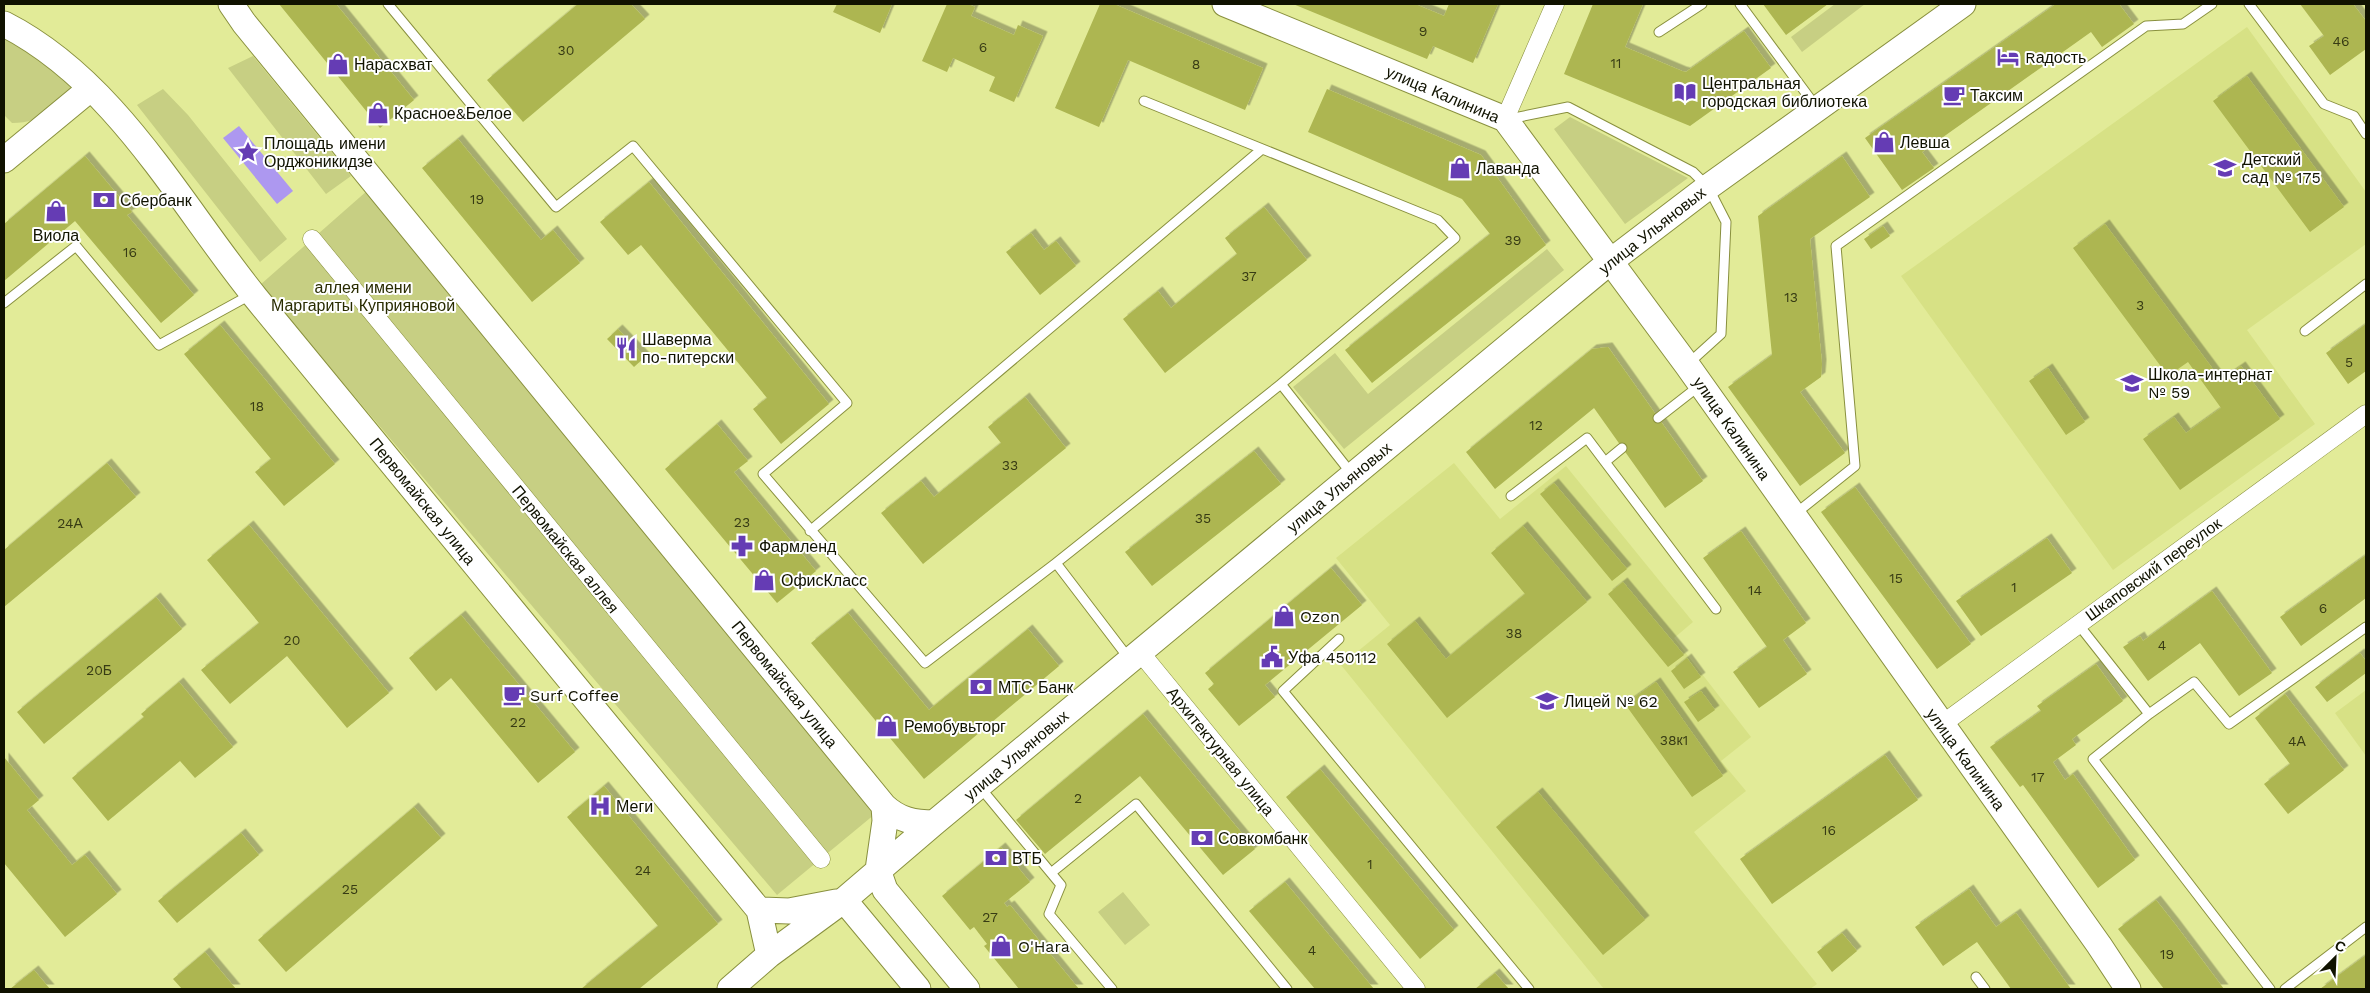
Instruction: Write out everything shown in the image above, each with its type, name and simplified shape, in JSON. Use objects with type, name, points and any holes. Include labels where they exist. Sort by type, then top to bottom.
[{"type":"main road","name":"Первомайская улица","points":[[232,4],[244,24],[884,806],[894,815],[906,820],[934,823]]},
{"type":"main road","name":"улица Калинина","points":[[1225,4],[1505,119],[1687,364],[1941,725],[2099,945],[2128,989]]},
{"type":"main road","name":"улица Ульяновых","points":[[730,989],[769,955],[844,900],[1352,475],[1612,261],[1708,187],[1963,4]]},
{"type":"main road","name":"Первомайская улица","points":[[4,24],[30,37],[62,60],[136,137],[253,294],[759,910],[769,955]]},
{"type":"main road","points":[[7,154],[90,89]]},
{"type":"main road","points":[[884,806],[885,821],[878,870],[885,890],[967,989]]},
{"type":"main road","points":[[759,910],[789,911],[818,907],[844,900],[918,989]]},
{"type":"street","points":[[1505,119],[1555,4]]},
{"type":"street","name":"Первомайская аллея","points":[[312,239],[821,859]]},
{"type":"street","name":"Шкаповский переулок","points":[[1941,725],[2366,414]]},
{"type":"street","name":"Архитектурная улица","points":[[1135,656],[1416,989]]},
{"type":"lane","points":[[388,4],[556,207],[633,146],[847,403],[763,474],[925,663],[1056,563],[1281,384],[1455,238],[1438,220],[1144,101]]},
{"type":"lane","points":[[1658,32],[1702,4]]},
{"type":"lane","points":[[1740,4],[1818,108]]},
{"type":"lane","points":[[1793,516],[1855,466],[1836,246],[2146,26],[2183,24],[2212,4]]},
{"type":"lane","points":[[2249,4],[2324,104],[2354,116],[2366,134]]},
{"type":"lane","points":[[1505,119],[1568,107],[1693,172],[1708,187],[1726,222],[1721,334],[1687,364]]},
{"type":"lane","points":[[810,531],[1262,149]]},
{"type":"lane","points":[[4,302],[76,246],[159,346],[253,294]]},
{"type":"lane","points":[[2305,331],[2366,284]]},
{"type":"lane","points":[[1281,384],[1352,475]]},
{"type":"lane","points":[[1658,418],[1701,385]]},
{"type":"lane","points":[[1511,496],[1587,438],[1716,609]]},
{"type":"lane","points":[[1605,462],[1622,448]]},
{"type":"lane","points":[[1056,563],[1135,656]]},
{"type":"lane","points":[[2078,624],[2149,714]]},
{"type":"lane","points":[[2270,989],[2093,759],[2149,714],[2194,682],[2228,724],[2366,627]]},
{"type":"lane","points":[[1340,639],[1283,691],[1529,989]]},
{"type":"lane","points":[[979,786],[1061,884],[1049,914],[1112,989]]},
{"type":"lane","points":[[1051,873],[1136,804],[1287,989]]},
{"type":"lane","points":[[2285,989],[2366,927]]},
{"type":"lane","points":[[1976,977],[1986,989]]},
{"type":"shaded area","name":"Школа-интернат № 59","points":[[2247,27],[2366,192],[2366,244],[2247,330],[2315,424],[2113,570],[1901,276]]},
{"type":"shaded area","points":[[239,126],[293,191],[277,204],[223,138]]},
{"type":"shaded area","name":"Лицей № 62","points":[[1454,463],[1500,519],[1566,466],[1693,622],[1674,638],[1751,737],[1721,761],[1746,791],[1694,832],[1817,984],[1810,989],[1604,989],[1341,665],[1390,625],[1336,558]]},
{"type":"shaded area","points":[[2366,690],[2366,756],[2335,713]]},
{"type":"green space","points":[[1835,4],[1865,4],[1802,52],[1791,37]]},
{"type":"green space","points":[[4,39],[31,53],[75,85],[41,117],[12,123],[4,115]]},
{"type":"green space","points":[[253,56],[351,176],[326,194],[228,68]]},
{"type":"green space","points":[[163,89],[188,115],[287,239],[260,262],[137,105]]},
{"type":"green space","points":[[1570,117],[1688,178],[1625,224],[1554,129]]},
{"type":"green space","name":"аллея имени Маргариты Куприяновой","points":[[368,190],[875,814],[777,895],[260,285]]},
{"type":"green space","points":[[1547,249],[1564,270],[1344,449],[1293,387],[1335,353],[1368,394]]},
{"type":"green space","points":[[1123,892],[1150,925],[1125,945],[1098,912]]},
{"type":"building","points":[[279,4],[336,4],[414,100],[380,128]]},
{"type":"building","points":[[578,4],[631,4],[645,19],[523,122],[487,80]]},
{"type":"building","points":[[837,4],[892,4],[880,33],[833,12]]},
{"type":"building","points":[[947,4],[968,4],[975,7],[971,16],[1014,35],[1018,25],[1043,36],[1014,102],[989,91],[995,77],[953,58],[947,72],[922,61]]},
{"type":"building","points":[[1100,4],[1114,4],[1263,68],[1245,110],[1128,60],[1099,127],[1055,108]]},
{"type":"building","points":[[1293,4],[1415,4],[1444,16],[1449,4],[1498,4],[1473,63],[1433,46],[1427,59]]},
{"type":"building","points":[[1593,4],[1643,4],[1625,47],[1682,71],[1686,72],[1744,31],[1771,68],[1690,126],[1564,74]]},
{"type":"building","points":[[1763,4],[1828,4],[1786,35]]},
{"type":"building","points":[[2056,4],[2119,4],[2134,24],[2102,47],[2091,32],[1922,152],[1934,168],[1902,190],[1865,138]]},
{"type":"building","points":[[2300,4],[2353,4],[2366,21],[2366,49],[2330,75],[2309,46],[2324,36]]},
{"type":"building","points":[[2247,76],[2344,207],[2310,232],[2213,101]]},
{"type":"building","points":[[1327,89],[1481,155],[1546,245],[1372,383],[1345,350],[1490,234],[1462,199],[1308,132]]},
{"type":"building","points":[[458,139],[541,240],[553,230],[580,263],[532,302],[422,168]]},
{"type":"building","points":[[85,156],[132,212],[127,215],[194,295],[161,323],[75,221],[4,281],[4,224]]},
{"type":"building","points":[[1842,156],[1870,197],[1810,239],[1822,364],[1821,377],[1800,392],[1845,453],[1800,486],[1728,387],[1772,355],[1758,216]]},
{"type":"building","points":[[649,182],[829,404],[781,444],[753,409],[767,398],[641,245],[628,255],[600,222]]},
{"type":"building","points":[[1264,207],[1307,260],[1165,373],[1123,319],[1158,291],[1171,308],[1237,254],[1225,238]]},
{"type":"building","points":[[2105,224],[2221,380],[2241,366],[2280,419],[2180,490],[2143,439],[2174,417],[2186,433],[2221,408],[2188,362],[2168,376],[2073,248]]},
{"type":"building","points":[[1883,226],[1890,236],[1871,249],[1864,239]]},
{"type":"building","points":[[1031,233],[1044,250],[1056,241],[1076,266],[1040,295],[1006,252]]},
{"type":"building","points":[[2366,324],[2366,371],[2348,384],[2326,353]]},
{"type":"building","points":[[220,325],[335,464],[284,506],[255,472],[271,459],[184,354]]},
{"type":"building","name":"Шаверма по-питерски","points":[[618,329],[645,357],[634,367],[607,339]]},
{"type":"building","points":[[1608,347],[1703,481],[1665,508],[1594,408],[1495,489],[1466,452],[1592,349]]},
{"type":"building","points":[[2048,368],[2085,422],[2066,435],[2029,381]]},
{"type":"building","points":[[1025,397],[1066,448],[923,564],[881,513],[921,481],[934,497],[1001,443],[988,427]]},
{"type":"building","points":[[717,424],[748,461],[734,472],[816,571],[777,603],[665,469]]},
{"type":"building","points":[[1254,451],[1281,484],[1152,586],[1125,552]]},
{"type":"building","points":[[107,463],[136,497],[4,607],[4,550]]},
{"type":"building","points":[[1554,483],[1627,569],[1612,581],[1540,494]]},
{"type":"building","points":[[1855,487],[1971,644],[1937,669],[1821,512]]},
{"type":"building","points":[[249,525],[389,693],[347,728],[287,656],[230,704],[201,670],[259,623],[207,560]]},
{"type":"building","points":[[1523,526],[1587,602],[1447,718],[1387,644],[1415,621],[1446,659],[1525,594],[1491,553]]},
{"type":"building","points":[[1741,531],[1806,623],[1783,640],[1807,674],[1759,708],[1733,672],[1767,647],[1703,558]]},
{"type":"building","points":[[2047,538],[2072,573],[1981,636],[1956,601]]},
{"type":"building","points":[[2366,555],[2366,598],[2301,646],[2280,617]]},
{"type":"building","points":[[1331,568],[1362,605],[1265,685],[1275,697],[1239,726],[1208,689],[1214,684],[1205,673]]},
{"type":"building","points":[[1623,582],[1684,655],[1668,667],[1608,594]]},
{"type":"building","points":[[2212,591],[2272,673],[2239,696],[2200,643],[2148,681],[2123,647],[2140,636],[2143,641]]},
{"type":"building","points":[[156,597],[182,629],[44,744],[17,712]]},
{"type":"building","points":[[848,613],[929,710],[1028,629],[1059,666],[924,779],[811,643]]},
{"type":"building","points":[[461,615],[575,752],[538,783],[451,678],[436,691],[409,658]]},
{"type":"building","points":[[2360,653],[2366,661],[2366,673],[2327,702],[2315,687]]},
{"type":"building","points":[[1687,658],[1701,677],[1684,689],[1671,671]]},
{"type":"building","points":[[2096,664],[2123,701],[2072,739],[2076,745],[2053,762],[2065,780],[2073,774],[2135,860],[2098,888],[2023,785],[2020,787],[1990,747],[2041,711],[2037,706]]},
{"type":"building","points":[[179,682],[233,747],[195,778],[180,761],[108,821],[72,778],[144,717],[141,714]]},
{"type":"building","points":[[1656,682],[1723,776],[1692,797],[1625,704]]},
{"type":"building","points":[[1701,691],[1715,710],[1698,722],[1684,702]]},
{"type":"building","points":[[2285,694],[2344,770],[2288,814],[2264,784],[2290,764],[2255,718]]},
{"type":"building","points":[[1143,714],[1255,849],[1223,875],[1140,776],[1045,854],[1016,820]]},
{"type":"building","points":[[1885,755],[1918,800],[1772,904],[1740,859]]},
{"type":"building","points":[[4,757],[39,800],[27,810],[72,865],[85,855],[117,894],[65,937],[4,863]]},
{"type":"building","points":[[1320,769],[1454,930],[1420,959],[1286,797]]},
{"type":"building","points":[[604,786],[718,924],[639,989],[581,989],[658,926],[567,817]]},
{"type":"building","points":[[1538,792],[1645,920],[1603,955],[1496,827]]},
{"type":"building","points":[[414,807],[441,838],[286,972],[258,940]]},
{"type":"building","points":[[241,833],[259,855],[177,923],[158,901]]},
{"type":"building","points":[[1001,847],[1030,882],[1004,903],[1007,907],[1010,905],[1079,989],[1019,989],[984,946],[987,944],[974,927],[970,930],[942,896]]},
{"type":"building","points":[[1285,882],[1374,989],[1315,989],[1249,911]]},
{"type":"building","points":[[1969,889],[1996,927],[2016,913],[2071,989],[2011,989],[1977,942],[1943,966],[1915,927]]},
{"type":"building","points":[[2156,900],[2224,989],[2164,989],[2118,929]]},
{"type":"building","points":[[1842,933],[1857,951],[1832,972],[1817,952]]},
{"type":"building","points":[[205,952],[236,989],[182,989],[173,979]]},
{"type":"building","points":[[2366,955],[2366,989],[2320,989]]},
{"type":"building","points":[[34,970],[50,989],[10,989]]},
{"type":"building","points":[[1495,973],[1509,989],[1475,989]]},
{"type":"place","name":"Rадость","points":[[2008,57]]},
{"type":"place","name":"Нарасхват","points":[[338,64]]},
{"type":"place","name":"Центральная городская библиотека","points":[[1685,92]]},
{"type":"place","name":"Таксим","points":[[1954,95]]},
{"type":"place","name":"Красное&Белое","points":[[378,113]]},
{"type":"place","name":"Левша","points":[[1884,142]]},
{"type":"place","name":"Площадь имени Орджоникидзе","points":[[248,152]]},
{"type":"place","name":"Лаванда","points":[[1460,168]]},
{"type":"place","name":"Детский сад № 175","points":[[2225,168]]},
{"type":"place","name":"Сбербанк","points":[[104,200]]},
{"type":"place","name":"Виола","points":[[56,211]]},
{"type":"place","name":"Шаверма по-питерски","points":[[626,348]]},
{"type":"place","name":"Школа-интернат № 59","points":[[2132,383]]},
{"type":"place","name":"Фармленд","points":[[742,546]]},
{"type":"place","name":"ОфисКласс","points":[[764,580]]},
{"type":"place","name":"Ozon","points":[[1284,616]]},
{"type":"place","name":"Уфа 450112","points":[[1272,657]]},
{"type":"place","name":"МТС Банк","points":[[981,687]]},
{"type":"place","name":"Surf Coffee","points":[[514,695]]},
{"type":"place","name":"Лицей № 62","points":[[1547,701]]},
{"type":"place","name":"Ремобувьторг","points":[[887,726]]},
{"type":"place","name":"Меги","points":[[600,806]]},
{"type":"place","name":"Совкомбанк","points":[[1202,838]]},
{"type":"place","name":"ВТБ","points":[[996,858]]},
{"type":"place","name":"O'Hara","points":[[1001,946]]}]
